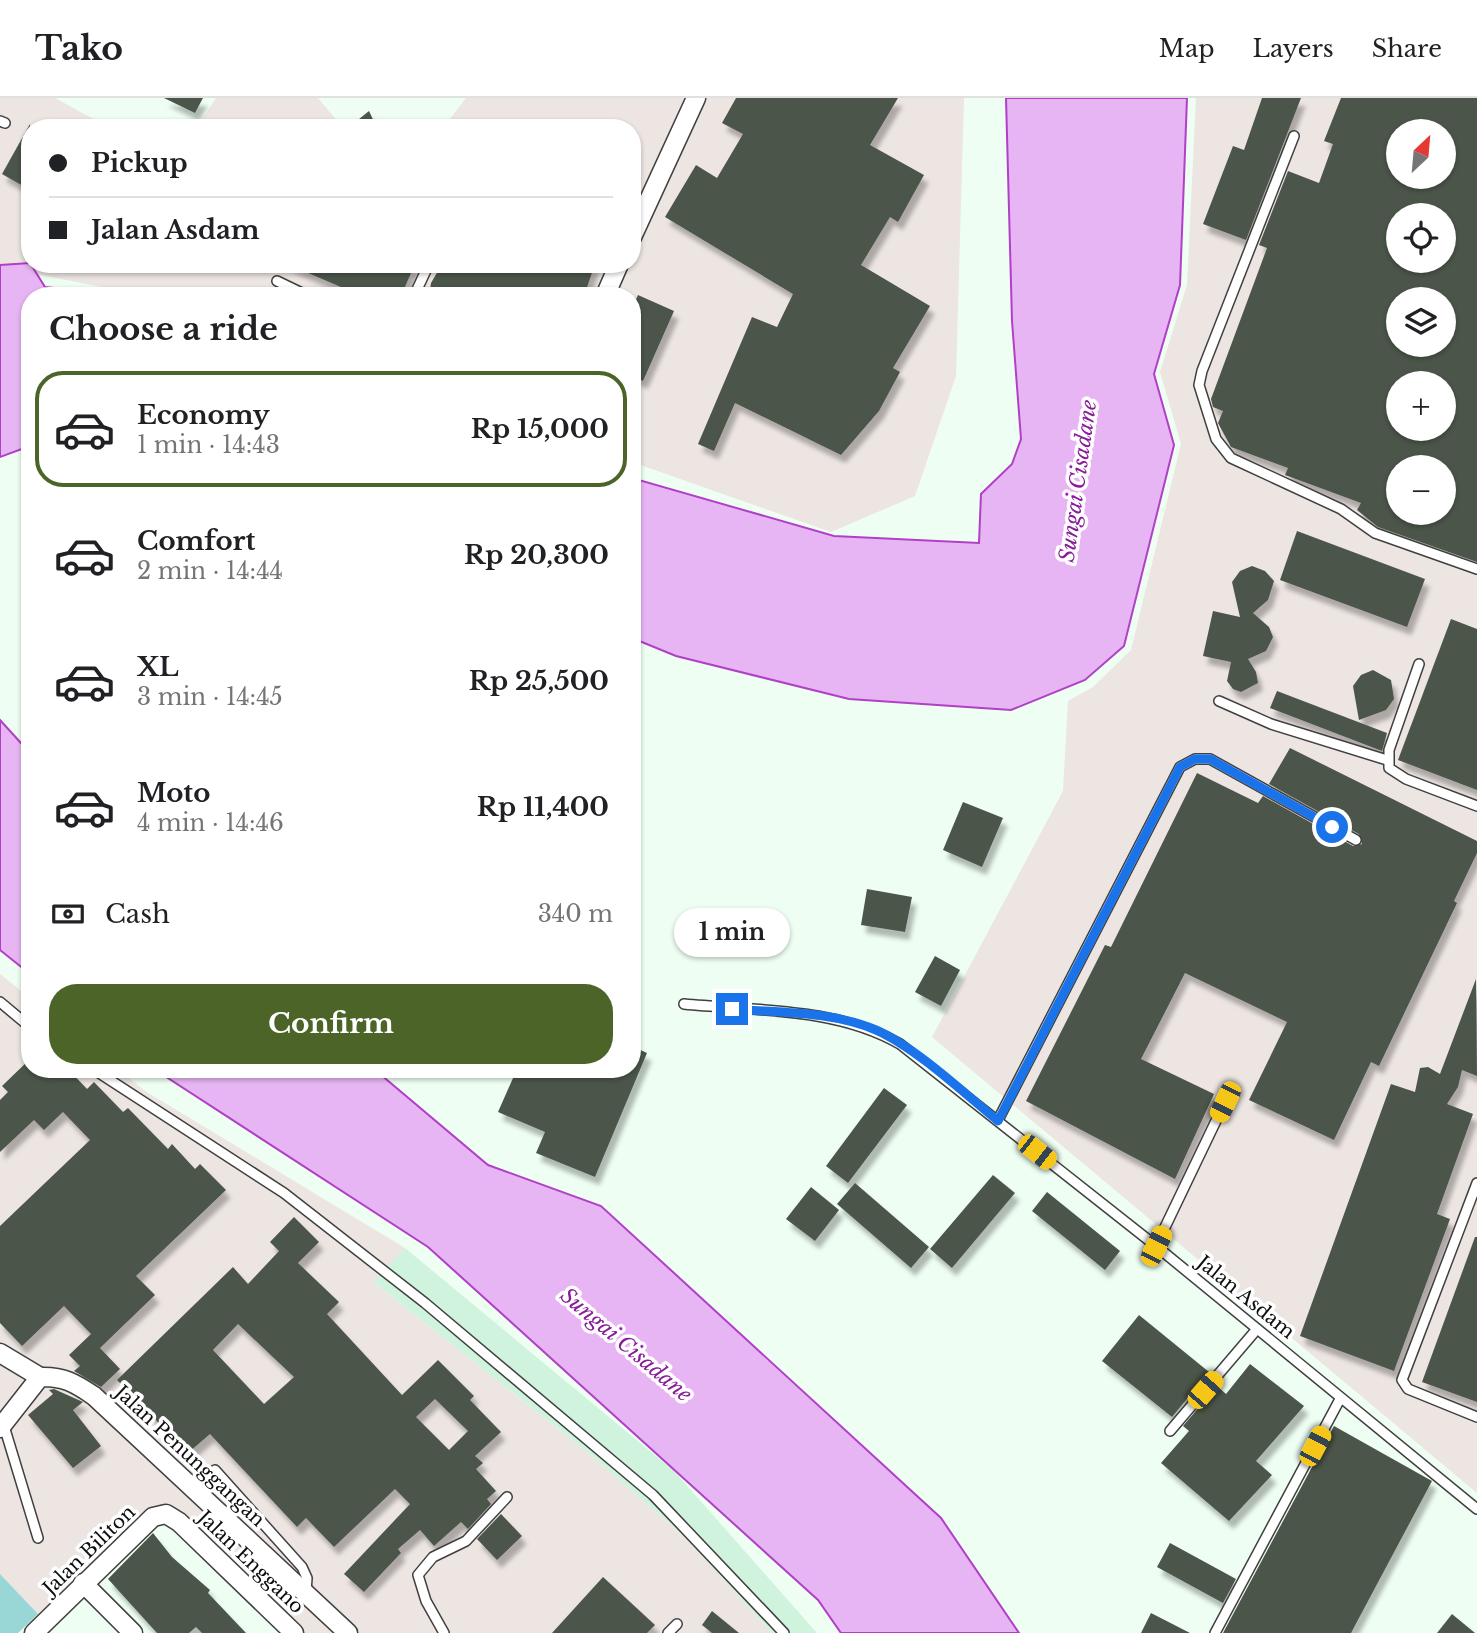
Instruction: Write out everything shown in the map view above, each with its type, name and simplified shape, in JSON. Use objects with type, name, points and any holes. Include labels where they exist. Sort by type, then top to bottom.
[{"type":"street","points":[[641,217],[696,98]]},
{"type":"street","points":[[0,1353],[40,1377],[2,1427]]},
{"type":"street","name":"Jalan Penunggangan","points":[[40,1377],[57,1376],[73,1381],[94,1396],[348,1633]]},
{"type":"street","name":"Jalan Biliton","points":[[34,1633],[153,1517],[166,1514],[179,1522]]},
{"type":"street","name":"Jalan Enggano","points":[[179,1522],[294,1633]]},
{"type":"street","points":[[83,1583],[133,1633]]},
{"type":"lane","points":[[1294,136],[1202,371],[1199,384],[1216,439],[1231,458],[1341,509],[1375,533],[1477,569]]},
{"type":"lane","points":[[276,281],[289,287]]},
{"type":"lane","points":[[1419,664],[1387,760],[1389,768],[1406,779],[1477,806]]},
{"type":"lane","points":[[1219,701],[1271,724],[1387,760]]},
{"type":"lane","points":[[998,1121],[1180,767],[1195,759],[1210,759],[1356,840]]},
{"type":"lane","points":[[0,1002],[21,1020]]},
{"type":"lane","name":"Jalan Asdam","points":[[684,1004],[829,1017],[877,1030],[900,1044],[1156,1246],[1477,1509]]},
{"type":"lane","points":[[107,1078],[284,1193],[425,1303],[653,1495],[785,1633]]},
{"type":"lane","points":[[1156,1246],[1225,1102]]},
{"type":"lane","points":[[1477,1183],[1402,1380],[1408,1389],[1477,1417]]},
{"type":"lane","points":[[1170,1431],[1257,1329]]},
{"type":"lane","points":[[1215,1633],[1340,1399]]},
{"type":"lane","points":[[2,1427],[38,1538]]},
{"type":"lane","points":[[215,1469],[302,1567],[307,1578],[306,1592]]},
{"type":"lane","points":[[444,1633],[426,1601],[418,1575],[433,1558],[466,1541],[507,1497]]},
{"type":"lane","points":[[668,1633],[677,1624]]},
{"type":"shaded area","points":[[0,98],[55,98],[94,119],[21,119],[21,271],[0,267]]},
{"type":"shaded area","points":[[216,98],[318,98],[336,119],[203,119]]},
{"type":"shaded area","points":[[466,98],[964,98],[956,376],[915,496],[831,532],[641,465],[641,287],[102,287],[31,273],[641,273],[641,119],[450,119]]},
{"type":"shaded area","points":[[1196,98],[1477,98],[1477,1493],[932,1037],[1063,791],[1068,701],[1093,687],[1131,650],[1181,444],[1160,372],[1187,285]]},
{"type":"shaded area","points":[[0,974],[21,991],[21,1078],[129,1078],[145,1091],[405,1248],[375,1283],[586,1451],[685,1537],[772,1633],[280,1633],[154,1505],[38,1614],[0,1574]]},
{"type":"shaded area","points":[[0,1574],[38,1614],[18,1633],[0,1633]]},
{"type":"green space","points":[[405,1248],[674,1471],[817,1633],[772,1633],[685,1537],[586,1451],[374,1282]]},
{"type":"water","name":"Sungai Cisadane","points":[[1006,98],[1187,98],[1180,285],[1154,374],[1174,445],[1124,646],[1085,680],[1011,710],[849,699],[676,656],[641,642],[641,481],[834,536],[979,543],[981,494],[1012,464],[1021,439],[1012,321]]},
{"type":"water","points":[[21,264],[21,273],[36,273],[45,287],[21,287],[21,449],[0,457],[0,265]]},
{"type":"water","points":[[0,720],[21,743],[21,967],[0,950]]},
{"type":"water","name":"Sungai Cisadane","points":[[168,1078],[385,1078],[488,1165],[601,1206],[941,1518],[1019,1633],[841,1633],[818,1600],[428,1247]]},
{"type":"building","points":[[164,98],[203,98],[195,113]]},
{"type":"building","points":[[736,98],[898,98],[870,145],[924,175],[898,222],[890,217],[861,265],[930,306],[893,368],[900,372],[879,411],[841,455],[735,403],[714,451],[698,444],[752,317],[777,327],[793,294],[665,217],[696,165],[717,178],[743,134],[722,123]]},
{"type":"building","points":[[1262,98],[1301,98],[1246,240],[1203,224],[1233,146],[1244,150]]},
{"type":"building","points":[[1341,98],[1477,98],[1477,562],[1378,527],[1357,510],[1361,503],[1285,475],[1288,468],[1231,447],[1218,423],[1223,411],[1213,407],[1211,399],[1267,248],[1259,245],[1288,171],[1319,183],[1333,144],[1324,141]]},
{"type":"building","points":[[369,111],[373,119],[359,119]]},
{"type":"building","points":[[21,140],[21,185],[2,174]]},
{"type":"building","points":[[308,273],[411,273],[405,287],[341,287]]},
{"type":"building","points":[[437,273],[592,273],[587,287],[430,287]]},
{"type":"building","points":[[641,296],[674,311],[643,381],[641,380]]},
{"type":"building","points":[[1297,531],[1425,579],[1407,627],[1280,580]]},
{"type":"building","points":[[1252,566],[1265,571],[1274,581],[1268,600],[1253,613],[1269,627],[1273,637],[1266,651],[1248,659],[1256,672],[1258,683],[1241,692],[1233,689],[1227,681],[1231,662],[1203,656],[1213,611],[1240,617],[1232,582],[1240,571]]},
{"type":"building","points":[[1451,619],[1477,629],[1477,790],[1398,760]]},
{"type":"building","points":[[1373,670],[1391,680],[1394,699],[1386,710],[1359,720],[1353,686],[1361,675]]},
{"type":"building","points":[[1277,691],[1387,733],[1382,751],[1270,708]]},
{"type":"building","points":[[1290,748],[1477,841],[1477,853],[1454,901],[1457,903],[1379,1066],[1371,1062],[1334,1140],[1249,1100],[1287,1022],[1185,973],[1141,1059],[1214,1094],[1175,1179],[1026,1101],[1105,945],[1111,947],[1197,773],[1258,803],[1263,796],[1353,846],[1362,844],[1359,834],[1269,784]]},
{"type":"building","points":[[963,802],[1003,818],[982,867],[943,850]]},
{"type":"building","points":[[867,889],[912,897],[905,932],[861,925]]},
{"type":"building","points":[[935,956],[960,970],[941,1006],[915,992]]},
{"type":"building","points":[[1476,979],[1477,1076],[1462,1070],[1458,1087],[1447,1104],[1473,1114],[1437,1214],[1450,1219],[1394,1371],[1300,1336],[1391,1084],[1415,1092],[1420,1068],[1428,1067],[1440,1074]]},
{"type":"building","points":[[641,1050],[647,1053],[641,1067]]},
{"type":"building","points":[[21,1068],[21,1078],[77,1078],[87,1089],[94,1082],[123,1112],[128,1108],[168,1149],[172,1144],[195,1169],[200,1164],[226,1190],[136,1276],[155,1295],[100,1348],[120,1369],[101,1387],[74,1371],[80,1366],[69,1355],[91,1334],[64,1306],[22,1346],[0,1323],[0,1226],[90,1140],[63,1112],[44,1130],[34,1120],[0,1152],[0,1100],[8,1092],[2,1086]]},
{"type":"building","points":[[513,1078],[637,1078],[595,1177],[536,1153],[545,1132],[498,1112]]},
{"type":"building","points":[[884,1088],[907,1105],[848,1183],[826,1166]]},
{"type":"building","points":[[993,1175],[1015,1193],[952,1268],[930,1249]]},
{"type":"building","points":[[855,1183],[929,1247],[911,1268],[837,1204]]},
{"type":"building","points":[[811,1187],[839,1210],[815,1241],[786,1219]]},
{"type":"building","points":[[1047,1192],[1120,1251],[1105,1270],[1032,1211]]},
{"type":"building","points":[[294,1217],[319,1242],[298,1263],[339,1302],[327,1314],[402,1395],[438,1360],[474,1396],[470,1400],[501,1432],[475,1456],[483,1463],[476,1469],[496,1491],[487,1499],[491,1504],[468,1529],[461,1522],[434,1546],[420,1530],[398,1549],[401,1553],[364,1592],[344,1574],[410,1504],[395,1489],[334,1547],[306,1518],[297,1527],[210,1434],[188,1453],[117,1380],[233,1267],[248,1284],[279,1251],[270,1242]],"holes":[[[238,1324],[294,1377],[264,1404],[213,1350]],[[435,1399],[468,1431],[449,1450],[416,1417]]]},
{"type":"building","points":[[1477,1237],[1477,1402],[1422,1382]]},
{"type":"building","points":[[1139,1315],[1209,1372],[1172,1417],[1102,1361]]},
{"type":"building","points":[[1250,1364],[1304,1406],[1256,1461],[1272,1475],[1229,1521],[1161,1463],[1189,1431],[1183,1426],[1217,1386],[1226,1394]]},
{"type":"building","points":[[54,1389],[83,1402],[73,1410],[101,1446],[73,1468],[28,1415],[53,1394],[49,1390]]},
{"type":"building","points":[[1334,1426],[1432,1481],[1351,1633],[1223,1633]]},
{"type":"building","points":[[501,1514],[522,1536],[497,1560],[477,1539]]},
{"type":"building","points":[[153,1533],[172,1557],[210,1590],[208,1593],[246,1633],[202,1633],[196,1627],[189,1633],[157,1633],[108,1579]]},
{"type":"building","points":[[1170,1543],[1236,1579],[1223,1603],[1157,1567]]},
{"type":"building","points":[[603,1577],[655,1625],[647,1633],[552,1633]]},
{"type":"building","points":[[712,1611],[739,1633],[712,1633],[702,1625]]},
{"type":"building","points":[[1151,1613],[1190,1633],[1141,1633]]},
{"type":"building","points":[[1452,1614],[1475,1633],[1437,1633]]},
{"type":"route","points":[[732,1009],[829,1017],[877,1030],[900,1044],[998,1121],[1180,767],[1195,759],[1210,759],[1332,827]]}]
